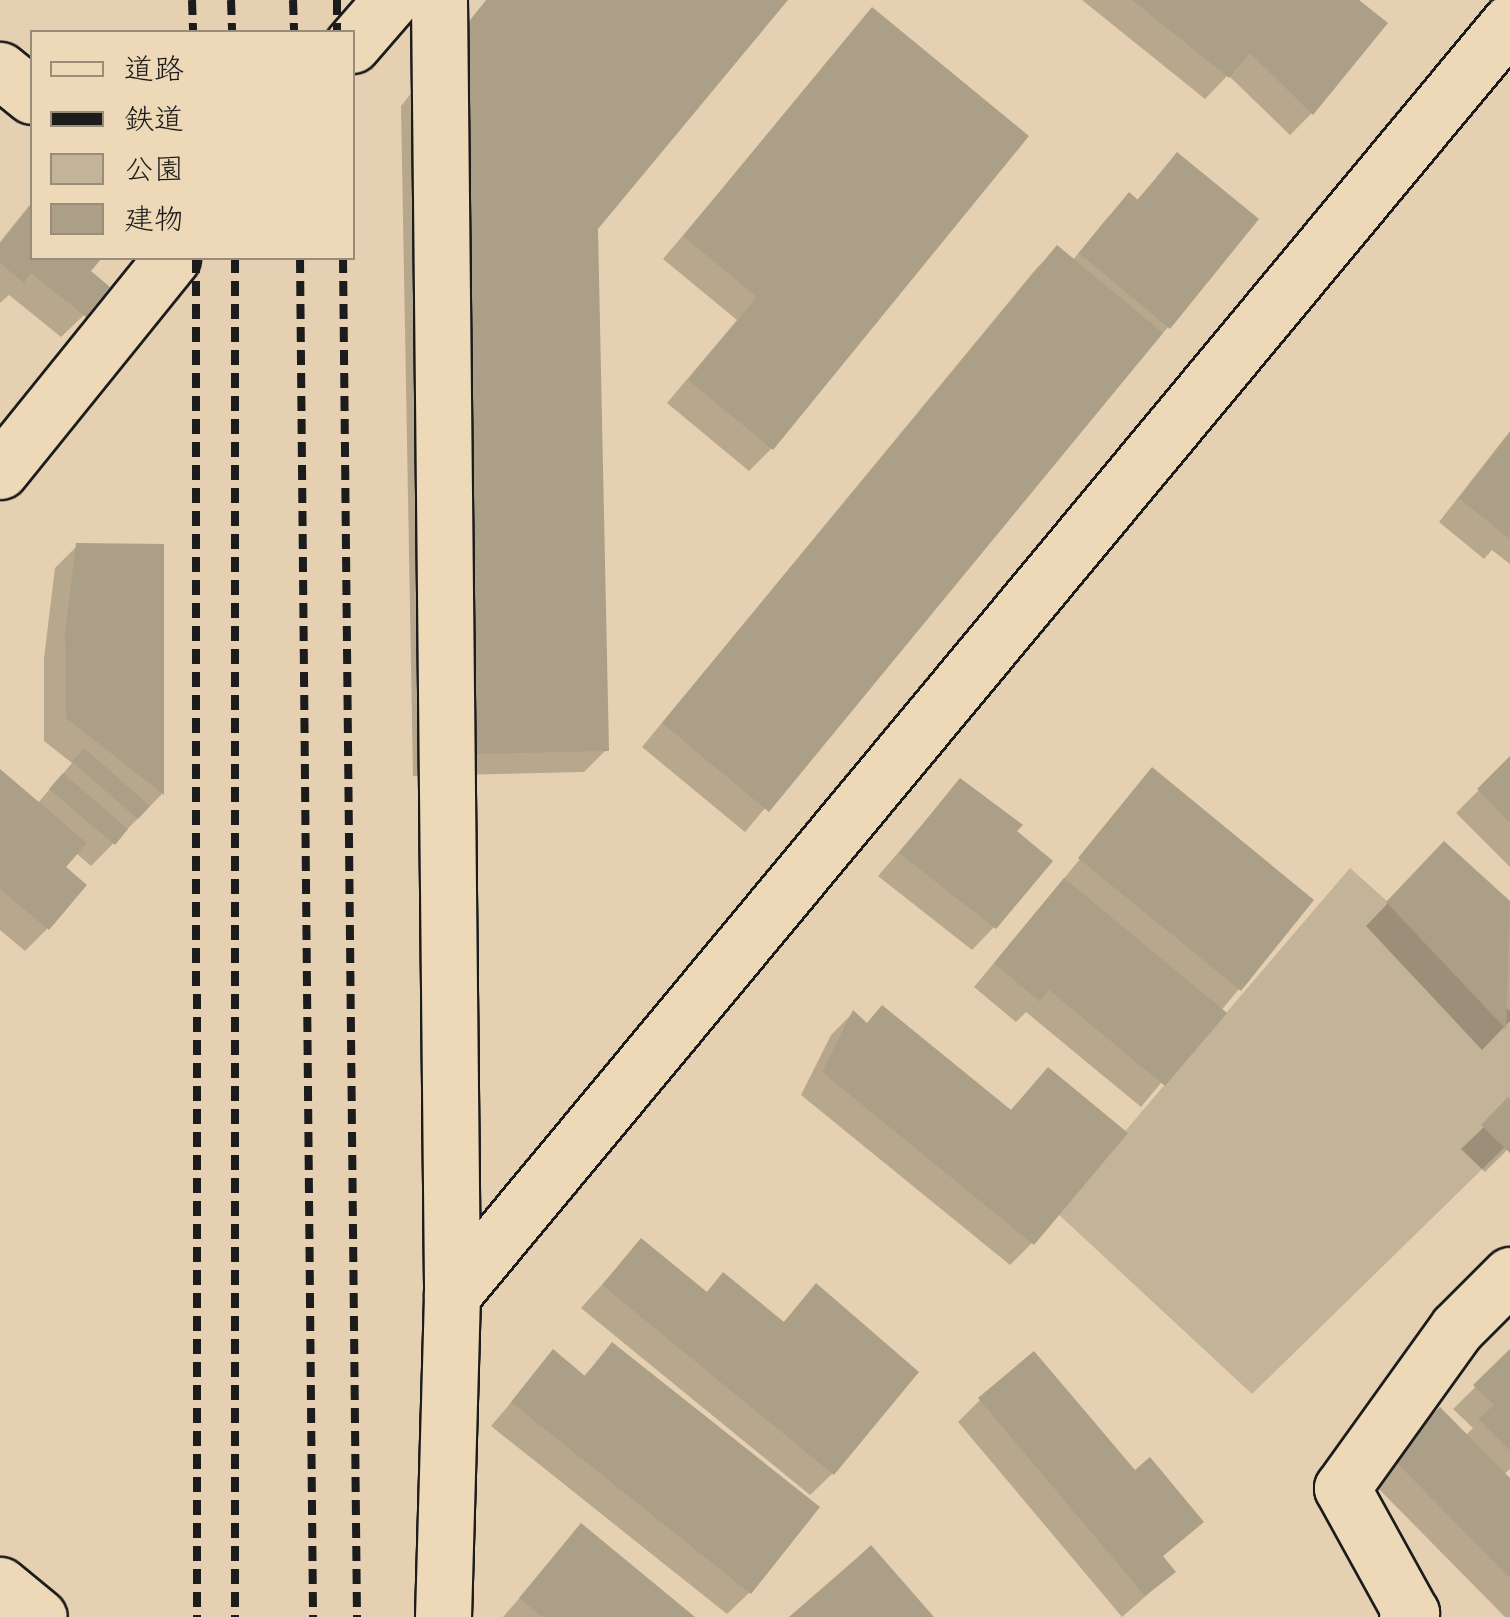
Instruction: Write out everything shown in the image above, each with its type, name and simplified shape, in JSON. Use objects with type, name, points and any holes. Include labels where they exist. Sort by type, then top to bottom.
[{"type":"street","points":[[355,42],[391,0]]},
{"type":"street","points":[[439,0],[452,1295],[443,1617]]},
{"type":"street","points":[[452,1295],[1510,22]]},
{"type":"street","points":[[0,70],[30,94]]},
{"type":"street","points":[[0,470],[152,270]]},
{"type":"street","points":[[1411,1616],[1342,1488],[1457,1328],[1510,1276]]},
{"type":"street","points":[[0,1584],[38,1617]]},
{"type":"green space","points":[[1350,868],[1510,1011],[1510,1142],[1252,1394],[1056,1212]]},
{"type":"building","points":[[487,0],[788,0],[598,229],[609,751],[434,755],[434,65]]},
{"type":"building","points":[[1132,0],[1359,0],[1388,23],[1313,115],[1250,53],[1229,78]]},
{"type":"building","points":[[872,7],[1029,136],[773,450],[688,380],[757,297],[683,236]]},
{"type":"building","points":[[1177,152],[1259,219],[1170,329],[1079,253],[1129,192],[1138,200]]},
{"type":"building","points":[[30,206],[30,260],[100,260],[91,271],[110,287],[86,317],[31,273],[24,283],[0,263],[0,244]]},
{"type":"building","points":[[1057,245],[1163,333],[769,812],[662,723]]},
{"type":"building","points":[[1510,433],[1510,535],[1508,538],[1459,498]]},
{"type":"building","points":[[76,543],[164,544],[164,795],[66,718],[65,634]]},
{"type":"building","points":[[84,748],[150,806],[138,819],[72,762]]},
{"type":"building","points":[[1510,756],[1510,823],[1477,789]]},
{"type":"building","points":[[1152,767],[1314,900],[1241,991],[1078,858]]},
{"type":"building","points":[[0,769],[87,843],[66,867],[87,885],[49,930],[0,889]]},
{"type":"building","points":[[63,773],[128,829],[115,845],[49,789]]},
{"type":"building","points":[[960,778],[1023,825],[1017,831],[1053,861],[996,929],[899,853]]},
{"type":"building","points":[[1444,841],[1510,901],[1506,1029],[1386,902]]},
{"type":"building","points":[[1064,878],[1227,1013],[1165,1086],[1049,990],[1040,1002],[994,963]]},
{"type":"building","points":[[882,1005],[1011,1110],[1048,1067],[1128,1133],[1034,1245],[822,1072],[853,1010],[867,1023]]},
{"type":"building","points":[[1510,1099],[1510,1153],[1481,1125]]},
{"type":"building","points":[[641,1238],[707,1292],[723,1272],[784,1322],[816,1283],[919,1372],[834,1475],[602,1285]]},
{"type":"building","points":[[612,1342],[820,1507],[751,1594],[511,1402],[553,1349],[585,1376]]},
{"type":"building","points":[[1510,1349],[1510,1451],[1478,1419],[1494,1405],[1473,1385]]},
{"type":"building","points":[[1034,1351],[1135,1470],[1150,1457],[1204,1522],[1163,1556],[1176,1572],[1145,1596],[978,1398]]},
{"type":"building","points":[[1440,1407],[1510,1478],[1510,1578],[1390,1456]]},
{"type":"building","points":[[581,1523],[695,1617],[542,1617],[519,1598]]},
{"type":"building","points":[[871,1545],[934,1617],[789,1617],[858,1557]]},
{"type":"railway","points":[[192,0],[193,30]]},
{"type":"railway","points":[[231,0],[232,30]]},
{"type":"railway","points":[[293,0],[294,30]]},
{"type":"railway","points":[[337,0],[337,30]]},
{"type":"railway","points":[[196,260],[197,1617]]},
{"type":"railway","points":[[235,260],[235,1617]]},
{"type":"railway","points":[[300,260],[313,1617]]},
{"type":"railway","points":[[343,260],[357,1617]]}]
